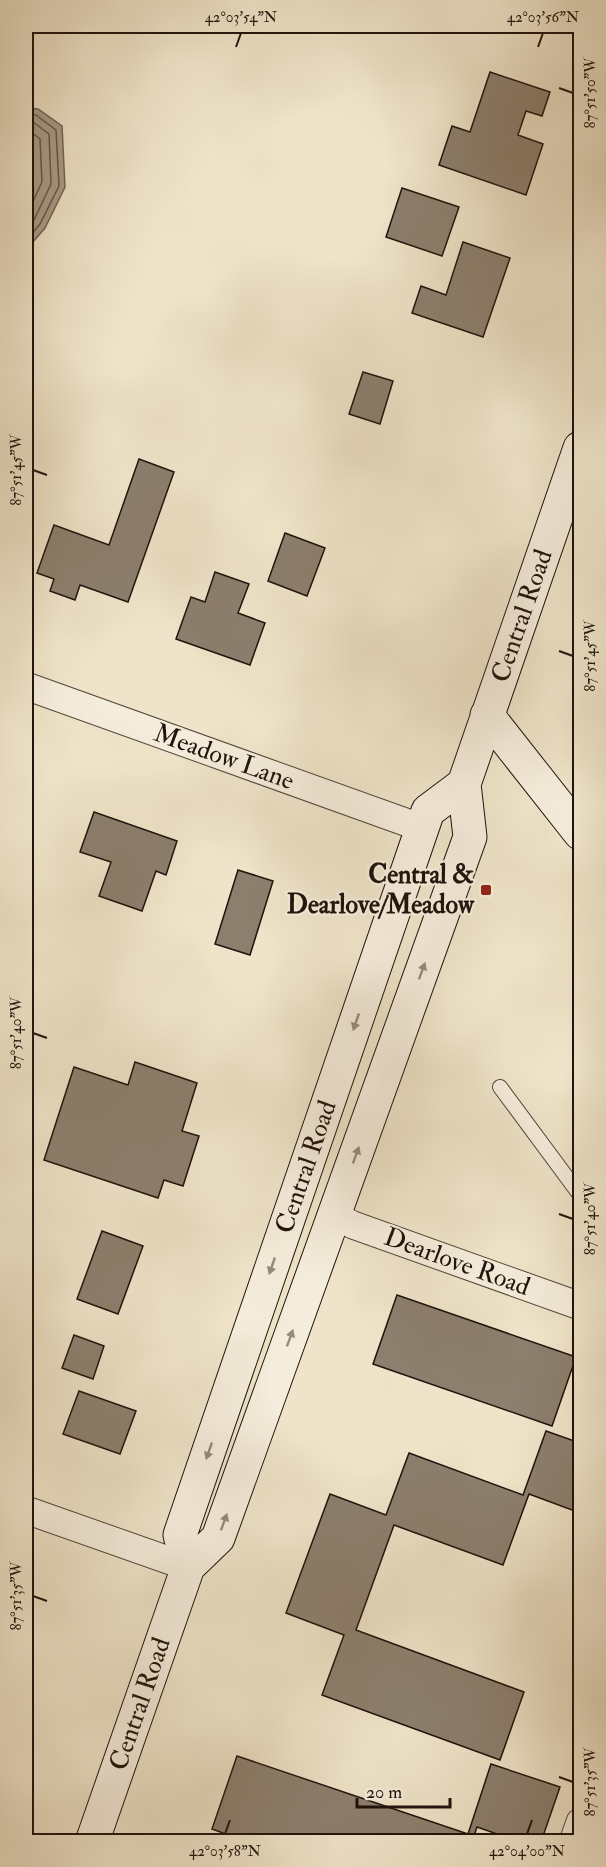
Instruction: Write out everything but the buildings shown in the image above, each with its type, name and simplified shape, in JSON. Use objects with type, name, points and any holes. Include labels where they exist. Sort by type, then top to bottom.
[{"type":"main road","name":"Central Road","points":[[92,1842],[188,1567],[218,1538],[470,837],[464,784],[580,448]]},
{"type":"main road","points":[[487,715],[580,833]]},
{"type":"main road","name":"Central Road","points":[[188,1567],[180,1535],[422,828],[428,811],[464,784]]},
{"type":"street","name":"Meadow Lane","points":[[26,686],[422,828]]},
{"type":"street","name":"Dearlove Road","points":[[334,1215],[353,1225],[580,1306]]},
{"type":"street","points":[[26,1510],[188,1567]]},
{"type":"street","points":[[573,1842],[580,1822]]},
{"type":"lane","points":[[500,1087],[580,1195]]},
{"type":"water","points":[[26,108],[38,109],[62,126],[65,187],[45,228],[26,250]]},
{"type":"place","name":"Central & Dearlove/Meadow","points":[[486,890]]}]
